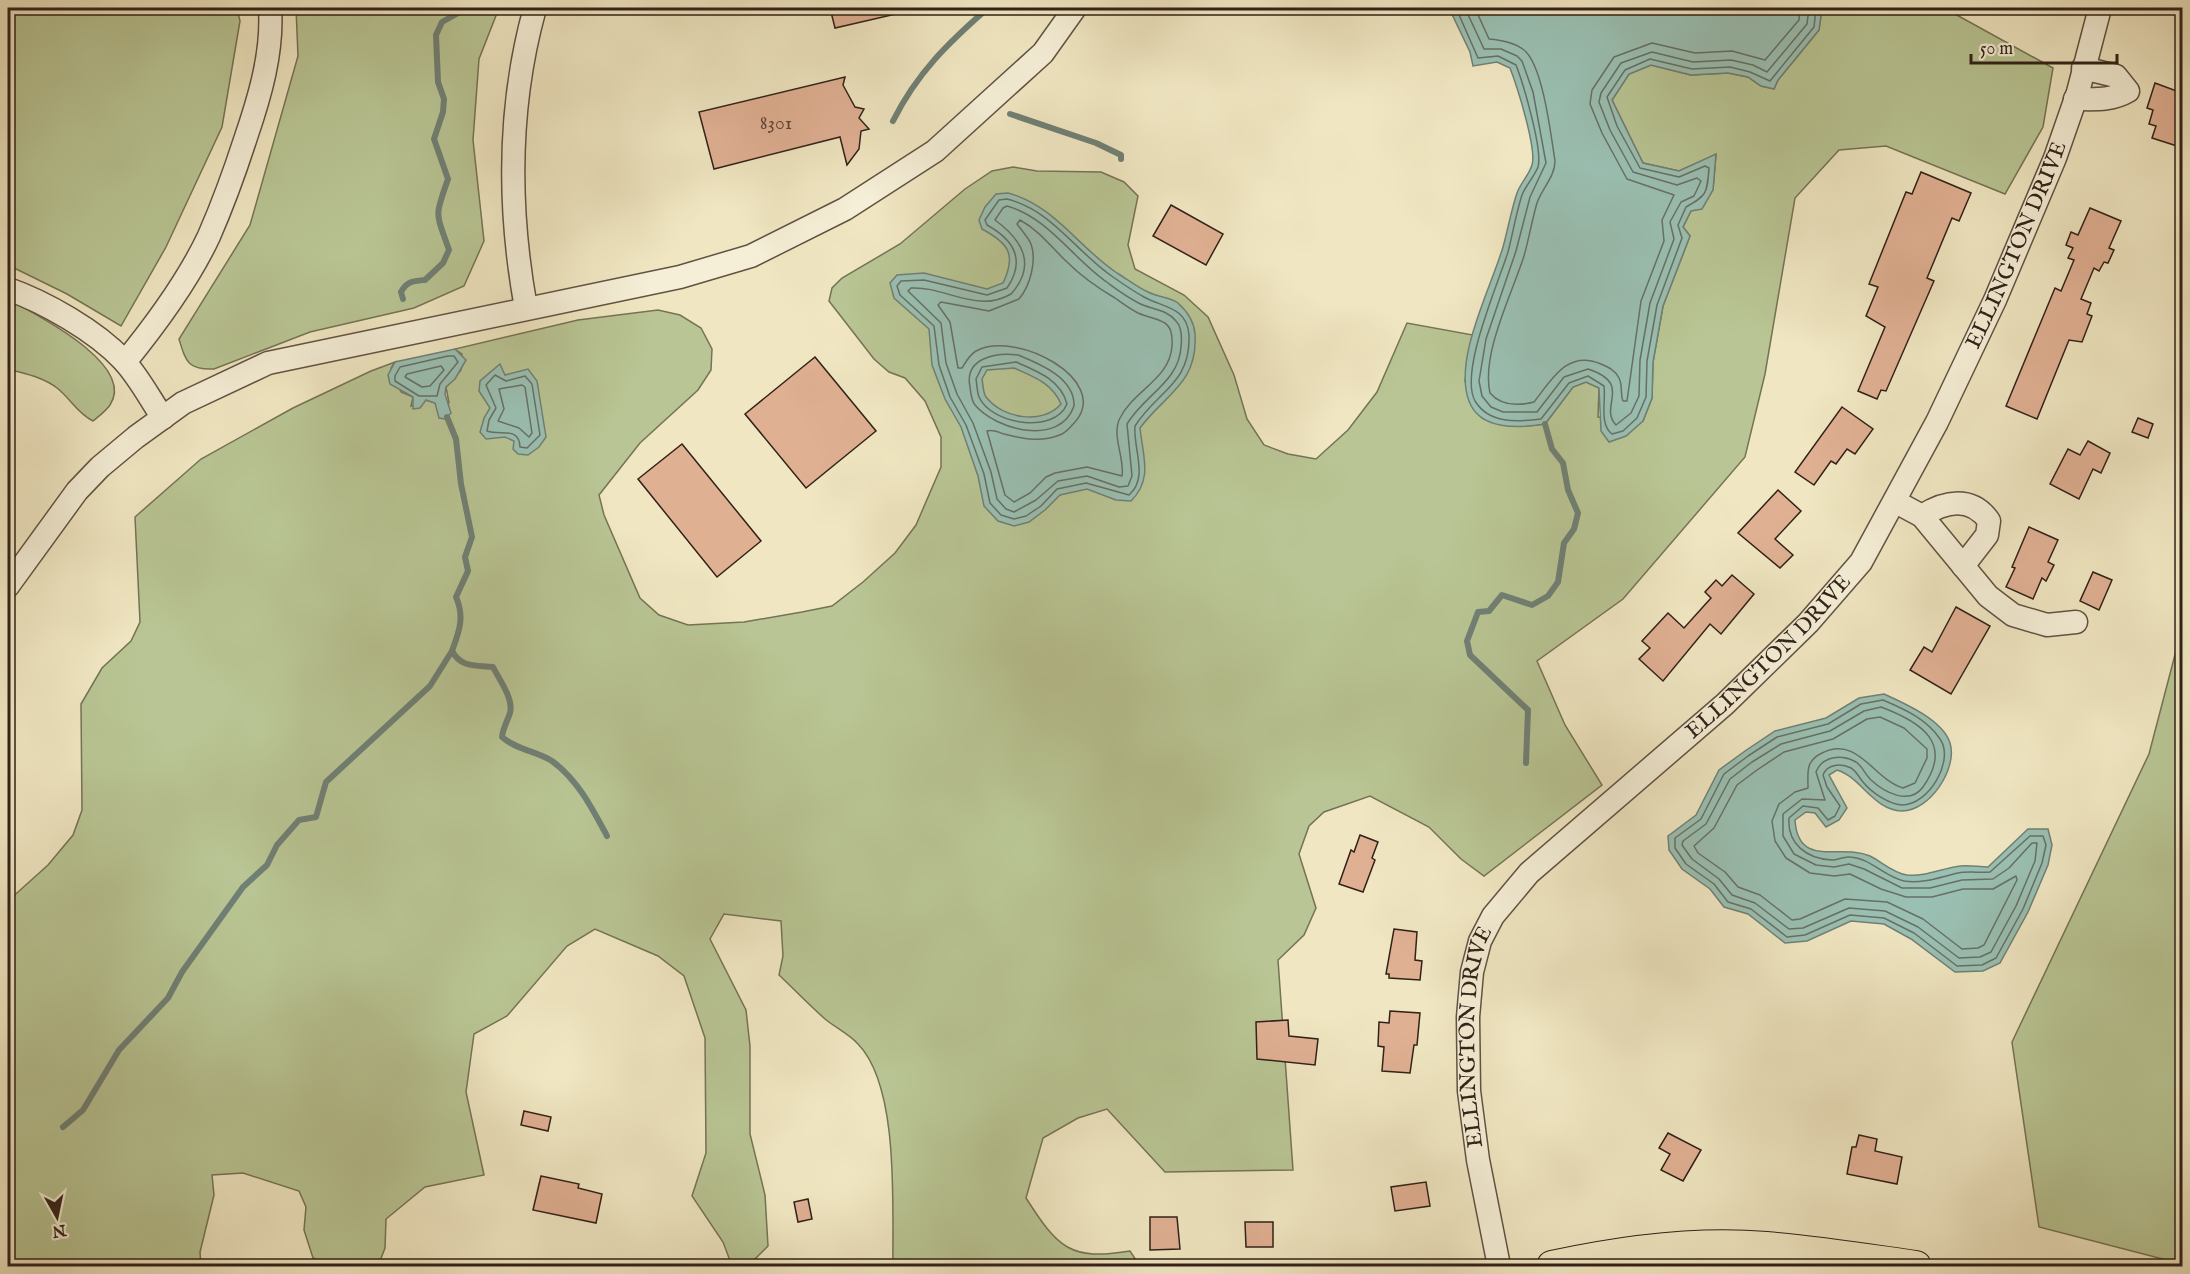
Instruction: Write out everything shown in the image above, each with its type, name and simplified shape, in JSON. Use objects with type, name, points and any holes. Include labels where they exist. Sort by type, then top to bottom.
[{"type":"main road","points":[[1552,1266],[1637,1252],[1718,1246],[1768,1247],[1916,1266]]},
{"type":"street","points":[[125,362],[148,334],[196,258],[221,208],[253,116],[262,81],[271,38],[270,8]]},
{"type":"street","points":[[526,308],[515,232],[514,135],[526,38],[535,8]]},
{"type":"street","points":[[8,586],[77,491],[100,467],[163,418],[213,387],[268,363],[680,277],[751,256],[846,209],[903,174],[964,126],[1043,53],[1076,8]]},
{"type":"street","name":"ELLINGTON DRIVE","points":[[1499,1266],[1478,1160],[1469,1080],[1468,1017],[1472,972],[1480,941],[1493,916],[1529,873],[1558,845],[1725,704],[1808,623],[1861,562],[1896,502],[1959,378],[1995,300],[2055,158],[2075,99],[2100,8]]},
{"type":"street","points":[[2075,99],[2117,97],[2128,91],[2116,76],[2083,68]]},
{"type":"street","points":[[8,289],[45,305],[110,347],[125,362],[163,418]]},
{"type":"street","points":[[1896,502],[1922,516],[1988,596],[2013,615],[2047,625],[2076,622]]},
{"type":"street","points":[[1922,516],[1944,504],[1956,503],[1974,505],[1983,512],[1989,521],[1988,535],[1963,566]]},
{"type":"green space","points":[[8,8],[237,8],[240,21],[222,127],[166,247],[121,326],[67,294],[8,265]]},
{"type":"green space","points":[[296,8],[499,8],[479,59],[473,140],[484,241],[464,286],[414,308],[310,332],[214,369],[199,368],[186,359],[179,339],[250,225],[298,56]]},
{"type":"green space","points":[[1822,8],[1940,8],[1955,14],[2053,68],[2043,127],[2005,194],[1886,146],[1839,150],[1795,198],[1765,374],[1745,457],[1623,599],[1537,661],[1565,725],[1602,785],[1484,876],[1461,859],[1429,827],[1370,796],[1324,812],[1309,826],[1299,854],[1316,908],[1304,935],[1278,960],[1293,1170],[1165,1172],[1107,1109],[1078,1118],[1043,1138],[1026,1198],[1047,1229],[1068,1247],[1079,1252],[1093,1254],[1130,1251],[1140,1266],[893,1266],[891,1150],[881,1089],[872,1064],[854,1040],[825,1019],[779,975],[783,956],[781,921],[724,914],[710,939],[746,1010],[750,1046],[750,1134],[765,1195],[768,1246],[748,1266],[732,1266],[723,1242],[692,1196],[706,1153],[705,1038],[684,976],[658,956],[595,929],[567,946],[507,1016],[474,1034],[466,1092],[484,1175],[425,1187],[386,1219],[385,1248],[378,1266],[333,1266],[313,1258],[304,1230],[306,1207],[299,1191],[243,1173],[212,1175],[214,1195],[200,1252],[201,1266],[8,1266],[8,901],[48,865],[73,835],[82,810],[81,704],[102,668],[131,641],[140,622],[135,517],[201,459],[293,408],[395,362],[391,368],[401,392],[413,397],[411,406],[426,400],[435,403],[437,407],[449,403],[446,387],[461,370],[462,354],[455,349],[578,320],[658,310],[680,315],[701,328],[712,349],[711,370],[698,390],[640,443],[599,495],[604,515],[640,598],[659,615],[688,625],[744,622],[832,606],[895,553],[916,525],[941,467],[941,437],[925,401],[905,378],[889,372],[874,359],[829,301],[832,288],[842,278],[900,244],[965,189],[992,171],[1013,167],[1037,171],[1101,172],[1124,182],[1138,196],[1128,245],[1135,269],[1184,295],[1208,317],[1234,375],[1247,419],[1264,445],[1288,454],[1316,459],[1348,430],[1377,392],[1407,323],[1473,335],[1465,381],[1482,418],[1497,424],[1513,426],[1545,424],[1573,387],[1586,382],[1599,388],[1598,417],[1643,421],[1652,398],[1653,362],[1663,306],[1690,236],[1683,227],[1691,211],[1713,190],[1716,155],[1679,171],[1643,163],[1612,100],[1629,74],[1651,65],[1691,75],[1728,73],[1748,77],[1761,86],[1774,89],[1778,80],[1819,30]]},
{"type":"green space","points":[[8,299],[78,342],[96,357],[109,373],[114,389],[110,405],[93,421],[52,384],[8,369]]},
{"type":"green space","points":[[2182,628],[2182,1264],[2039,1227],[2012,1042],[2149,754]]},
{"type":"water","points":[[1449,8],[1822,8],[1819,30],[1778,80],[1774,89],[1761,86],[1748,77],[1728,73],[1691,75],[1651,65],[1629,74],[1612,100],[1643,163],[1679,171],[1716,154],[1713,190],[1702,209],[1691,211],[1683,227],[1690,236],[1663,306],[1653,362],[1652,398],[1643,421],[1626,436],[1609,442],[1601,431],[1599,388],[1586,382],[1573,387],[1545,424],[1512,426],[1491,423],[1474,411],[1469,401],[1465,384],[1470,345],[1503,247],[1517,193],[1531,169],[1533,157],[1526,117],[1510,68],[1497,62],[1473,66],[1470,52]]},
{"type":"water","points":[[1008,193],[1039,207],[1103,263],[1144,290],[1178,303],[1192,321],[1195,351],[1186,377],[1140,428],[1144,476],[1138,493],[1131,501],[1116,500],[1087,489],[1060,495],[1029,522],[1014,526],[998,521],[984,506],[978,476],[961,427],[945,399],[932,365],[929,329],[894,298],[890,283],[897,275],[924,273],[987,289],[1003,283],[1009,264],[1008,250],[998,239],[982,229],[979,220],[985,207],[996,194]],"holes":[[[1014,368],[1047,386],[1061,404],[1053,411],[1034,417],[1012,414],[993,404],[984,391],[982,379],[987,370]]]},
{"type":"water","points":[[455,349],[466,360],[455,379],[446,387],[445,394],[451,413],[445,419],[439,418],[435,403],[426,400],[420,408],[413,409],[413,397],[390,384],[388,375],[395,362]]},
{"type":"water","points":[[500,364],[505,375],[528,369],[537,381],[546,437],[539,447],[528,455],[518,454],[513,449],[514,441],[505,437],[486,439],[480,432],[490,408],[479,391],[480,381]]},
{"type":"water","points":[[1884,694],[1922,713],[1940,727],[1946,735],[1950,743],[1950,764],[1940,786],[1922,804],[1902,811],[1883,805],[1853,779],[1837,770],[1829,775],[1847,808],[1839,820],[1826,827],[1815,813],[1806,812],[1795,820],[1798,835],[1804,844],[1812,849],[1823,852],[1859,853],[1870,856],[1897,872],[1914,875],[1961,866],[1988,867],[2028,829],[2048,829],[2052,845],[2048,865],[2028,912],[2000,963],[1983,971],[1955,972],[1911,939],[1884,924],[1851,921],[1807,941],[1785,943],[1748,914],[1724,907],[1710,889],[1682,869],[1669,850],[1668,836],[1696,815],[1719,770],[1745,751],[1775,731],[1826,718],[1859,698]]},
{"type":"building","points":[[830,8],[895,8],[896,14],[835,28]]},
{"type":"building","points":[[845,77],[843,85],[855,107],[864,109],[859,118],[869,129],[861,131],[859,149],[847,165],[840,137],[714,169],[699,112]]},
{"type":"building","points":[[2155,83],[2182,93],[2182,132],[2177,146],[2152,138],[2156,126],[2149,124],[2153,110],[2147,108]]},
{"type":"building","points":[[1921,172],[1971,193],[1959,221],[1952,218],[1927,278],[1934,281],[1886,391],[1881,390],[1877,399],[1858,391],[1885,327],[1866,316],[1878,287],[1869,284],[1906,192],[1912,194]]},
{"type":"building","points":[[1171,205],[1223,234],[1206,265],[1153,236]]},
{"type":"building","points":[[2090,208],[2121,221],[2109,248],[2114,250],[2108,263],[2104,262],[2099,271],[2094,268],[2081,299],[2091,303],[2087,314],[2092,316],[2082,342],[2069,340],[2037,419],[2006,406],[2055,288],[2061,291],[2074,260],[2068,258],[2073,248],[2066,245],[2071,232],[2078,235]]},
{"type":"building","points":[[815,357],[876,431],[806,488],[745,414]]},
{"type":"building","points":[[1842,407],[1873,429],[1855,454],[1847,449],[1836,464],[1831,461],[1814,485],[1795,472]]},
{"type":"building","points":[[2138,418],[2153,424],[2148,438],[2132,432]]},
{"type":"building","points":[[2088,441],[2110,453],[2101,473],[2093,469],[2079,499],[2050,484],[2068,449],[2080,455]]},
{"type":"building","points":[[682,444],[761,541],[717,577],[638,479]]},
{"type":"building","points":[[1778,490],[1801,511],[1775,539],[1793,555],[1780,568],[1738,533]]},
{"type":"building","points":[[2029,527],[2058,540],[2048,562],[2054,565],[2046,581],[2042,578],[2033,599],[2006,587]]},
{"type":"building","points":[[2093,572],[2112,580],[2099,610],[2080,601]]},
{"type":"building","points":[[1732,575],[1754,594],[1721,634],[1710,624],[1663,681],[1639,659],[1650,648],[1642,641],[1668,613],[1684,628],[1711,598],[1705,592],[1716,580],[1722,586]]},
{"type":"building","points":[[1956,607],[1990,626],[1951,694],[1910,670],[1924,647],[1932,652]]},
{"type":"building","points":[[1360,835],[1378,842],[1372,858],[1375,860],[1363,892],[1339,884],[1351,850],[1354,852]]},
{"type":"building","points":[[1394,929],[1417,932],[1415,960],[1422,961],[1420,980],[1389,978],[1389,974],[1386,974]]},
{"type":"building","points":[[1390,1011],[1420,1013],[1417,1045],[1414,1045],[1410,1073],[1382,1071],[1384,1047],[1378,1046],[1379,1022],[1389,1023]]},
{"type":"building","points":[[1288,1020],[1289,1036],[1318,1039],[1315,1065],[1257,1059],[1256,1022]]},
{"type":"building","points":[[524,1111],[551,1117],[548,1131],[521,1125]]},
{"type":"building","points":[[1668,1133],[1701,1150],[1683,1181],[1661,1170],[1670,1154],[1659,1148]]},
{"type":"building","points":[[1859,1135],[1877,1139],[1875,1151],[1902,1157],[1897,1184],[1847,1174],[1852,1147],[1856,1147]]},
{"type":"building","points":[[541,1176],[579,1184],[578,1188],[602,1194],[596,1223],[533,1210]]},
{"type":"building","points":[[1426,1182],[1430,1206],[1395,1211],[1391,1187]]},
{"type":"building","points":[[808,1199],[812,1219],[798,1222],[794,1202]]},
{"type":"building","points":[[1150,1217],[1177,1217],[1180,1249],[1150,1250]]},
{"type":"building","points":[[1245,1222],[1273,1222],[1273,1247],[1246,1247]]},
{"type":"waterway","points":[[403,299],[401,292],[406,286],[414,281],[425,280],[443,263],[449,250],[438,215],[440,201],[448,179],[434,139],[443,112],[444,99],[438,82],[436,35],[442,22],[460,12],[462,8]]},
{"type":"waterway","points":[[893,121],[923,73],[988,8]]},
{"type":"waterway","points":[[1010,114],[1096,143],[1121,155],[1121,159]]},
{"type":"waterway","points":[[447,417],[456,439],[461,484],[472,537],[465,557],[468,571],[456,597],[461,618],[452,651],[464,663],[493,667],[508,695],[511,707],[502,737],[514,745],[552,761],[561,769],[584,795],[607,836]]},
{"type":"waterway","points":[[1526,763],[1528,710],[1470,655],[1467,641],[1478,612],[1489,611],[1502,595],[1532,605],[1548,596],[1558,582],[1564,543],[1574,529],[1578,513],[1568,490],[1563,463],[1552,449],[1545,424]]},
{"type":"waterway","points":[[63,1127],[83,1110],[119,1050],[168,998],[182,972],[243,887],[267,865],[277,845],[299,820],[316,817],[326,782],[430,686],[452,651]]}]
